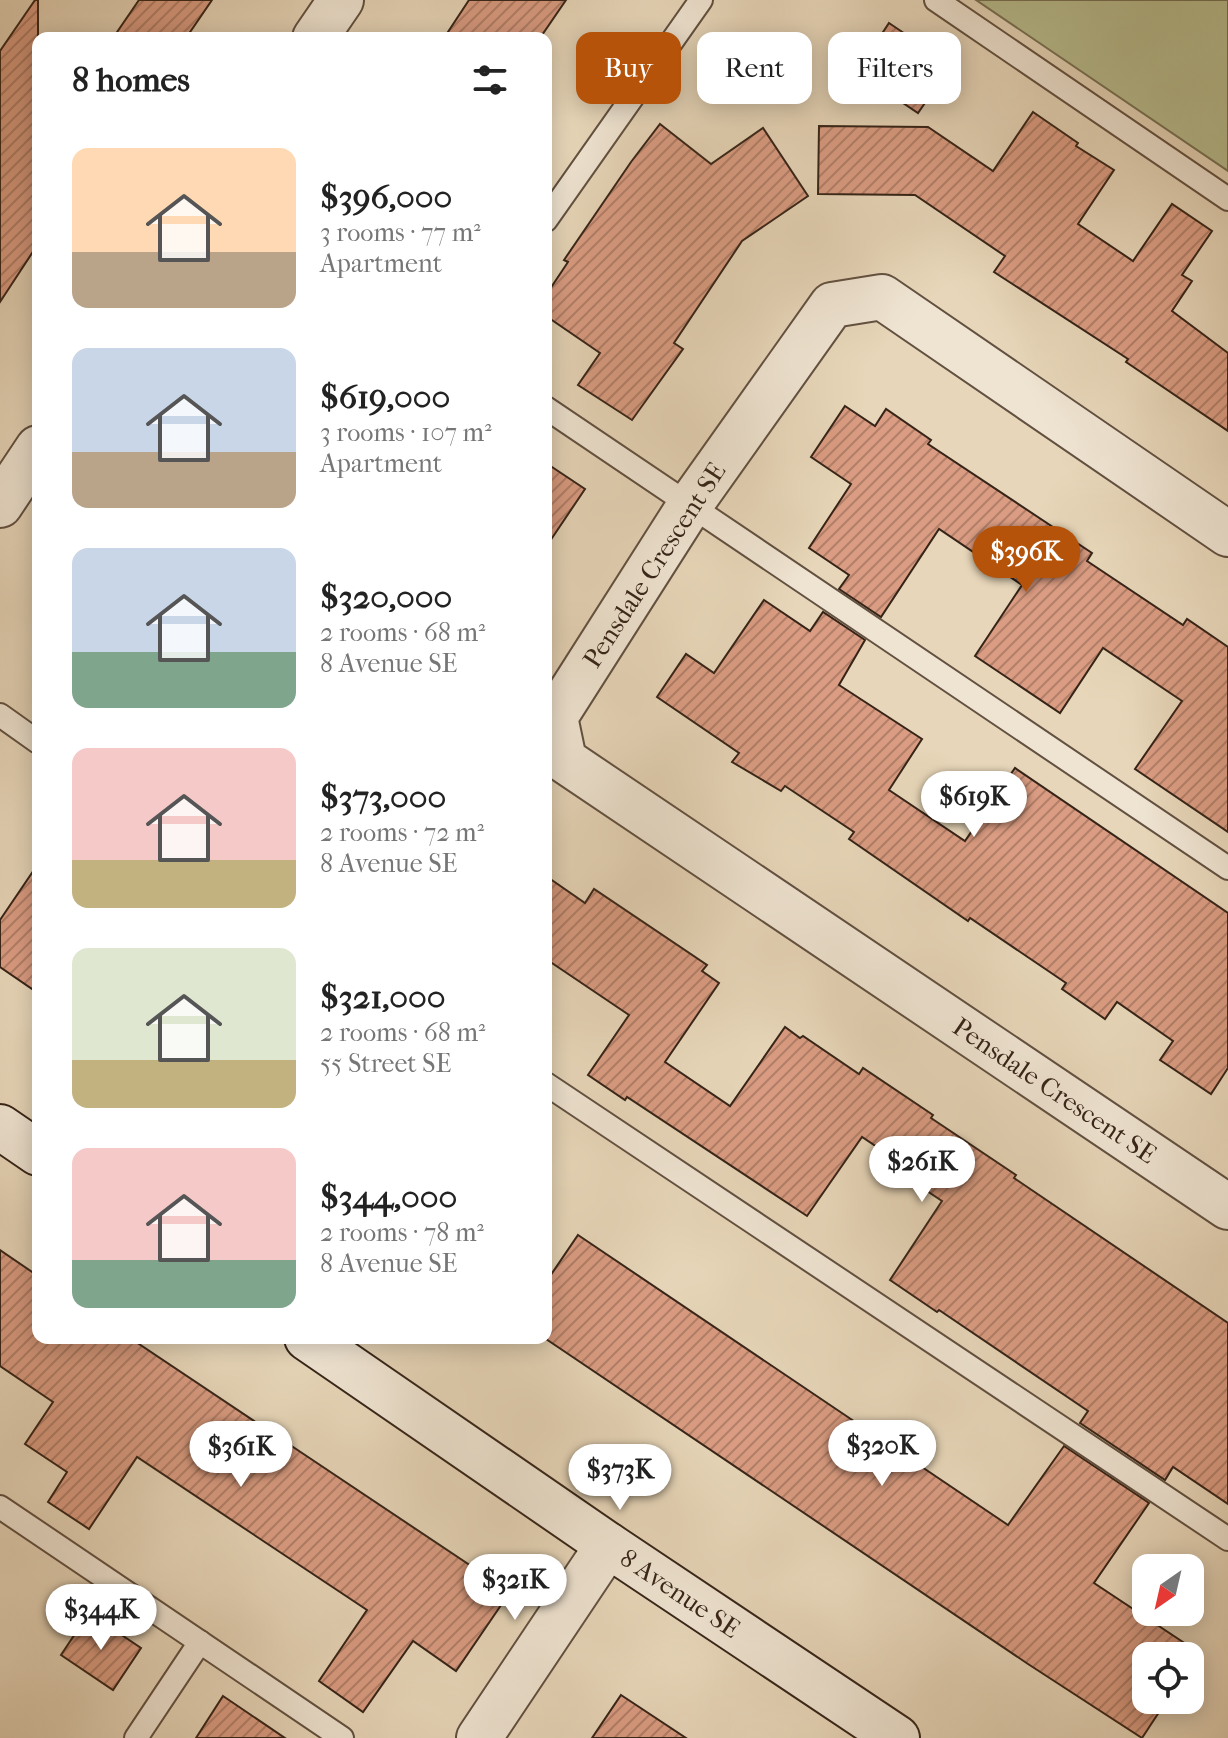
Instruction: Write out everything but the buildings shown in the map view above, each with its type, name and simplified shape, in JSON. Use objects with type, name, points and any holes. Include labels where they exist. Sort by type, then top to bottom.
[{"type":"street","points":[[319,32],[341,0]]},
{"type":"street","name":"Pensdale Crescent SE","points":[[1228,534],[882,297],[832,305],[690,505],[555,717],[564,760],[1228,1207]]},
{"type":"street","points":[[0,505],[32,457]]},
{"type":"street","points":[[0,1127],[32,1149]]},
{"type":"street","name":"8 Avenue SE","points":[[316,1344],[897,1738]]},
{"type":"street","points":[[479,1738],[608,1545]]},
{"type":"lane","points":[[552,211],[701,0]]},
{"type":"lane","points":[[936,0],[1228,199]]},
{"type":"lane","points":[[552,412],[1228,868]]},
{"type":"lane","points":[[0,715],[32,738]]},
{"type":"lane","points":[[552,1088],[1228,1539]]},
{"type":"lane","points":[[0,1507],[342,1738]]},
{"type":"lane","points":[[136,1738],[200,1642]]},
{"type":"green space","points":[[976,0],[1228,0],[1228,171]]}]
